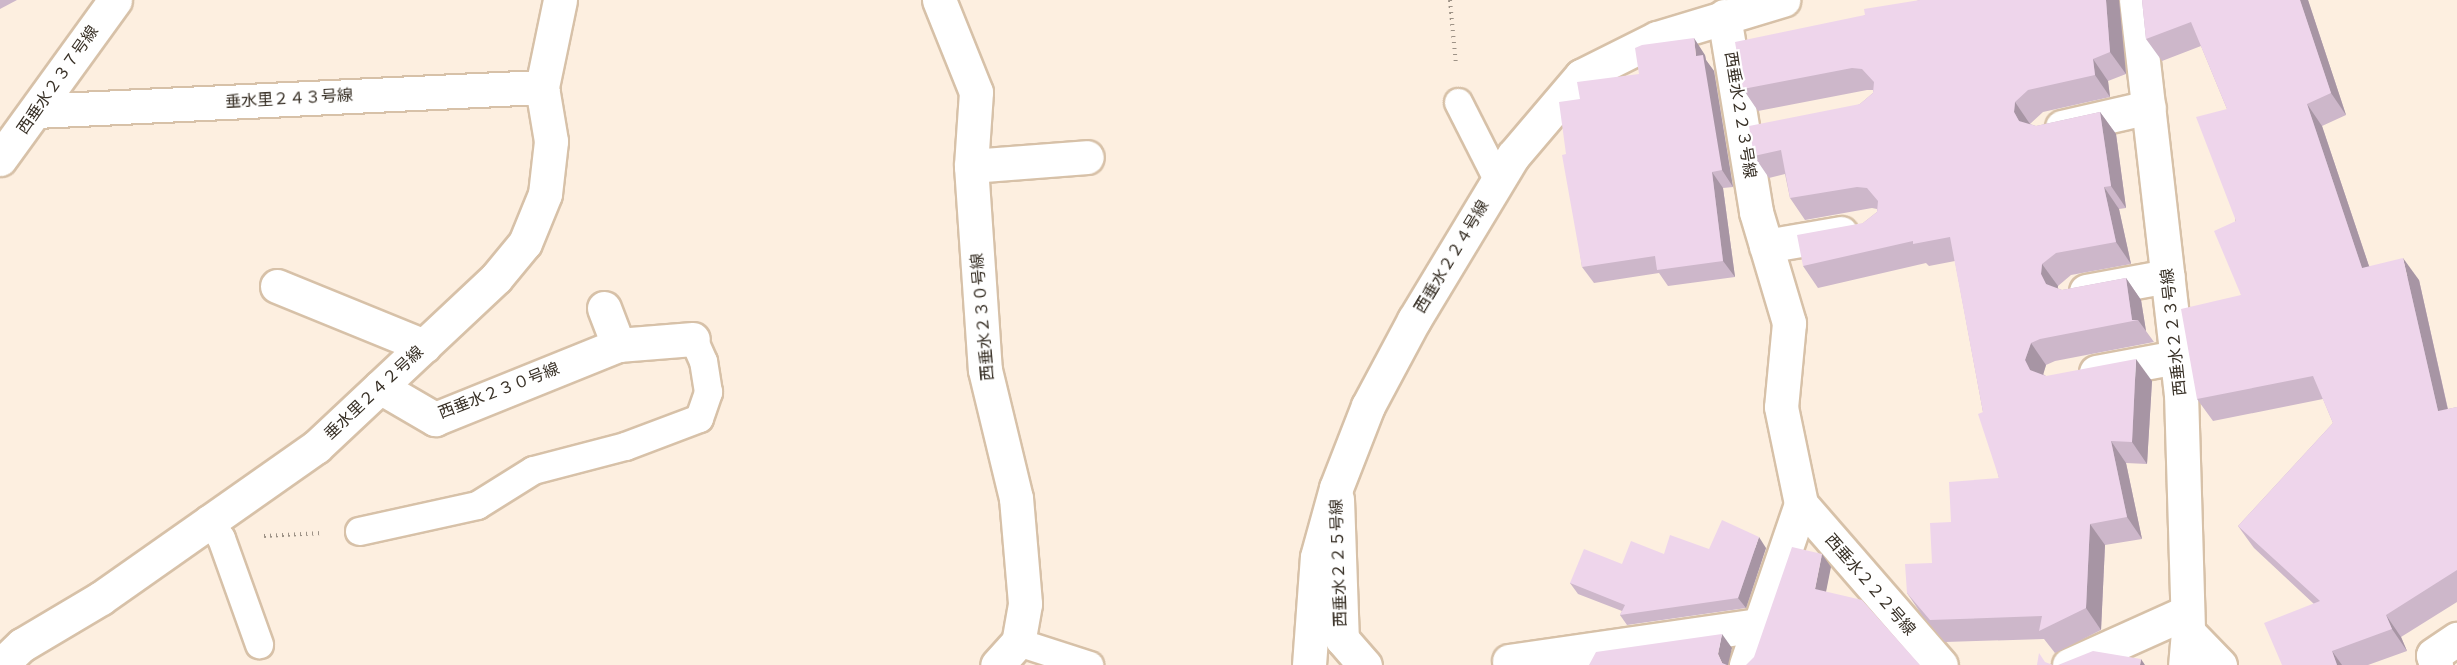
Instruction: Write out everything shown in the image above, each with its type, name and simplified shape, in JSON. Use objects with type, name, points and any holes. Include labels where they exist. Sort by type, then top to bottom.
[{"type":"street","name":"西垂水２３７号線","points":[[0,159],[115,0]]},
{"type":"street","name":"垂水里２４２号線","points":[[1,665],[22,645],[215,529],[316,447],[496,278],[525,243],[545,194],[551,141],[542,87],[560,0]]},
{"type":"street","name":"西垂水２３０号線","points":[[939,0],[976,92],[971,166],[985,370],[1016,498],[1025,604],[1008,653]]},
{"type":"street","name":"西垂水２２４号線","points":[[1309,665],[1317,557],[1336,488],[1368,406],[1414,320],[1514,156],[1581,76],[1657,38],[1782,0]]},
{"type":"street","name":"西垂水２２３号線","points":[[2136,0],[2177,357],[2187,622],[2185,665]]},
{"type":"street","name":"西垂水２２３号線","points":[[1724,16],[1756,212],[1789,323],[1781,407],[1801,504]]},
{"type":"street","name":"垂水里２４３号線","points":[[36,111],[542,87]]},
{"type":"street","points":[[2048,130],[2149,107]]},
{"type":"street","points":[[1743,133],[1778,126]]},
{"type":"street","points":[[971,166],[1087,157]]},
{"type":"street","points":[[1766,246],[1875,226]]},
{"type":"street","points":[[2075,293],[2168,276]]},
{"type":"street","points":[[277,286],[424,346]]},
{"type":"street","points":[[604,308],[618,345]]},
{"type":"street","name":"西垂水２３０号線","points":[[380,387],[435,419],[618,345],[693,339]]},
{"type":"street","points":[[2070,377],[2177,357]]},
{"type":"street","name":"西垂水２２５号線","points":[[1336,488],[1342,639],[1365,665]]},
{"type":"street","points":[[1746,665],[1801,504]]},
{"type":"street","name":"西垂水２２２号線","points":[[1801,504],[1941,665]]},
{"type":"street","points":[[2069,665],[2187,622],[2220,665]]},
{"type":"street","points":[[1509,661],[1760,625]]},
{"type":"street","points":[[2436,665],[2433,655],[2457,639]]},
{"type":"lane","points":[[1458,102],[1498,181]]},
{"type":"lane","points":[[358,531],[477,505],[533,470],[625,447],[699,418],[708,392],[703,361],[693,339]]},
{"type":"lane","points":[[215,529],[259,644]]},
{"type":"lane","points":[[1008,653],[1089,665]]},
{"type":"path","points":[[1450,0],[1458,102]]},
{"type":"path","points":[[215,529],[358,531]]},
{"type":"building","points":[[1920,0],[2106,0],[2110,52],[2093,59],[2095,75],[2028,90],[2015,102],[2014,112],[2019,121],[2036,126],[2100,112],[2111,186],[2104,187],[2116,242],[2056,253],[2042,264],[2041,274],[2046,284],[2062,290],[2126,278],[2132,320],[2138,320],[2040,339],[2031,343],[2025,360],[2030,370],[2046,376],[2136,359],[2132,442],[2111,441],[2127,517],[2090,524],[2086,608],[2039,631],[2042,616],[1930,620],[1907,593],[1905,564],[1932,563],[1930,523],[1951,522],[1949,482],[1999,478],[1978,414],[1983,412],[1950,237],[1913,244],[1913,241],[1803,266],[1797,235],[1863,223],[1877,212],[1878,201],[1867,188],[1857,187],[1790,198],[1781,150],[1754,156],[1749,126],[1860,104],[1873,93],[1874,82],[1862,69],[1852,68],[1743,89],[1735,42],[1865,15],[1864,9]]},
{"type":"building","points":[[2142,0],[2300,0],[2331,93],[2307,104],[2362,268],[2403,258],[2438,411],[2457,407],[2457,570],[2386,615],[2392,629],[2332,651],[2337,665],[2282,665],[2264,623],[2320,601],[2238,526],[2333,423],[2313,376],[2197,399],[2181,309],[2241,295],[2214,231],[2236,221],[2196,117],[2227,109],[2191,22],[2146,39]]},
{"type":"building","points":[[1694,38],[1696,56],[1703,55],[1722,170],[1712,172],[1723,261],[1657,270],[1655,256],[1582,267],[1562,155],[1566,154],[1559,102],[1580,99],[1577,82],[1639,74],[1635,48]]},
{"type":"building","points":[[1722,520],[1759,537],[1738,598],[1620,615],[1625,605],[1570,583],[1584,549],[1622,564],[1631,541],[1664,554],[1670,535],[1709,549]]},
{"type":"building","points":[[1792,547],[1822,554],[1815,589],[1862,600],[1920,665],[1746,665],[1754,657]]},
{"type":"building","points":[[1722,634],[1718,654],[1722,663],[1727,665],[1589,665],[1596,652]]},
{"type":"building","points":[[2093,651],[2141,659],[2140,665],[2058,665]]},
{"type":"building","points":[[2039,653],[2045,662],[2053,665],[2037,665]]}]
